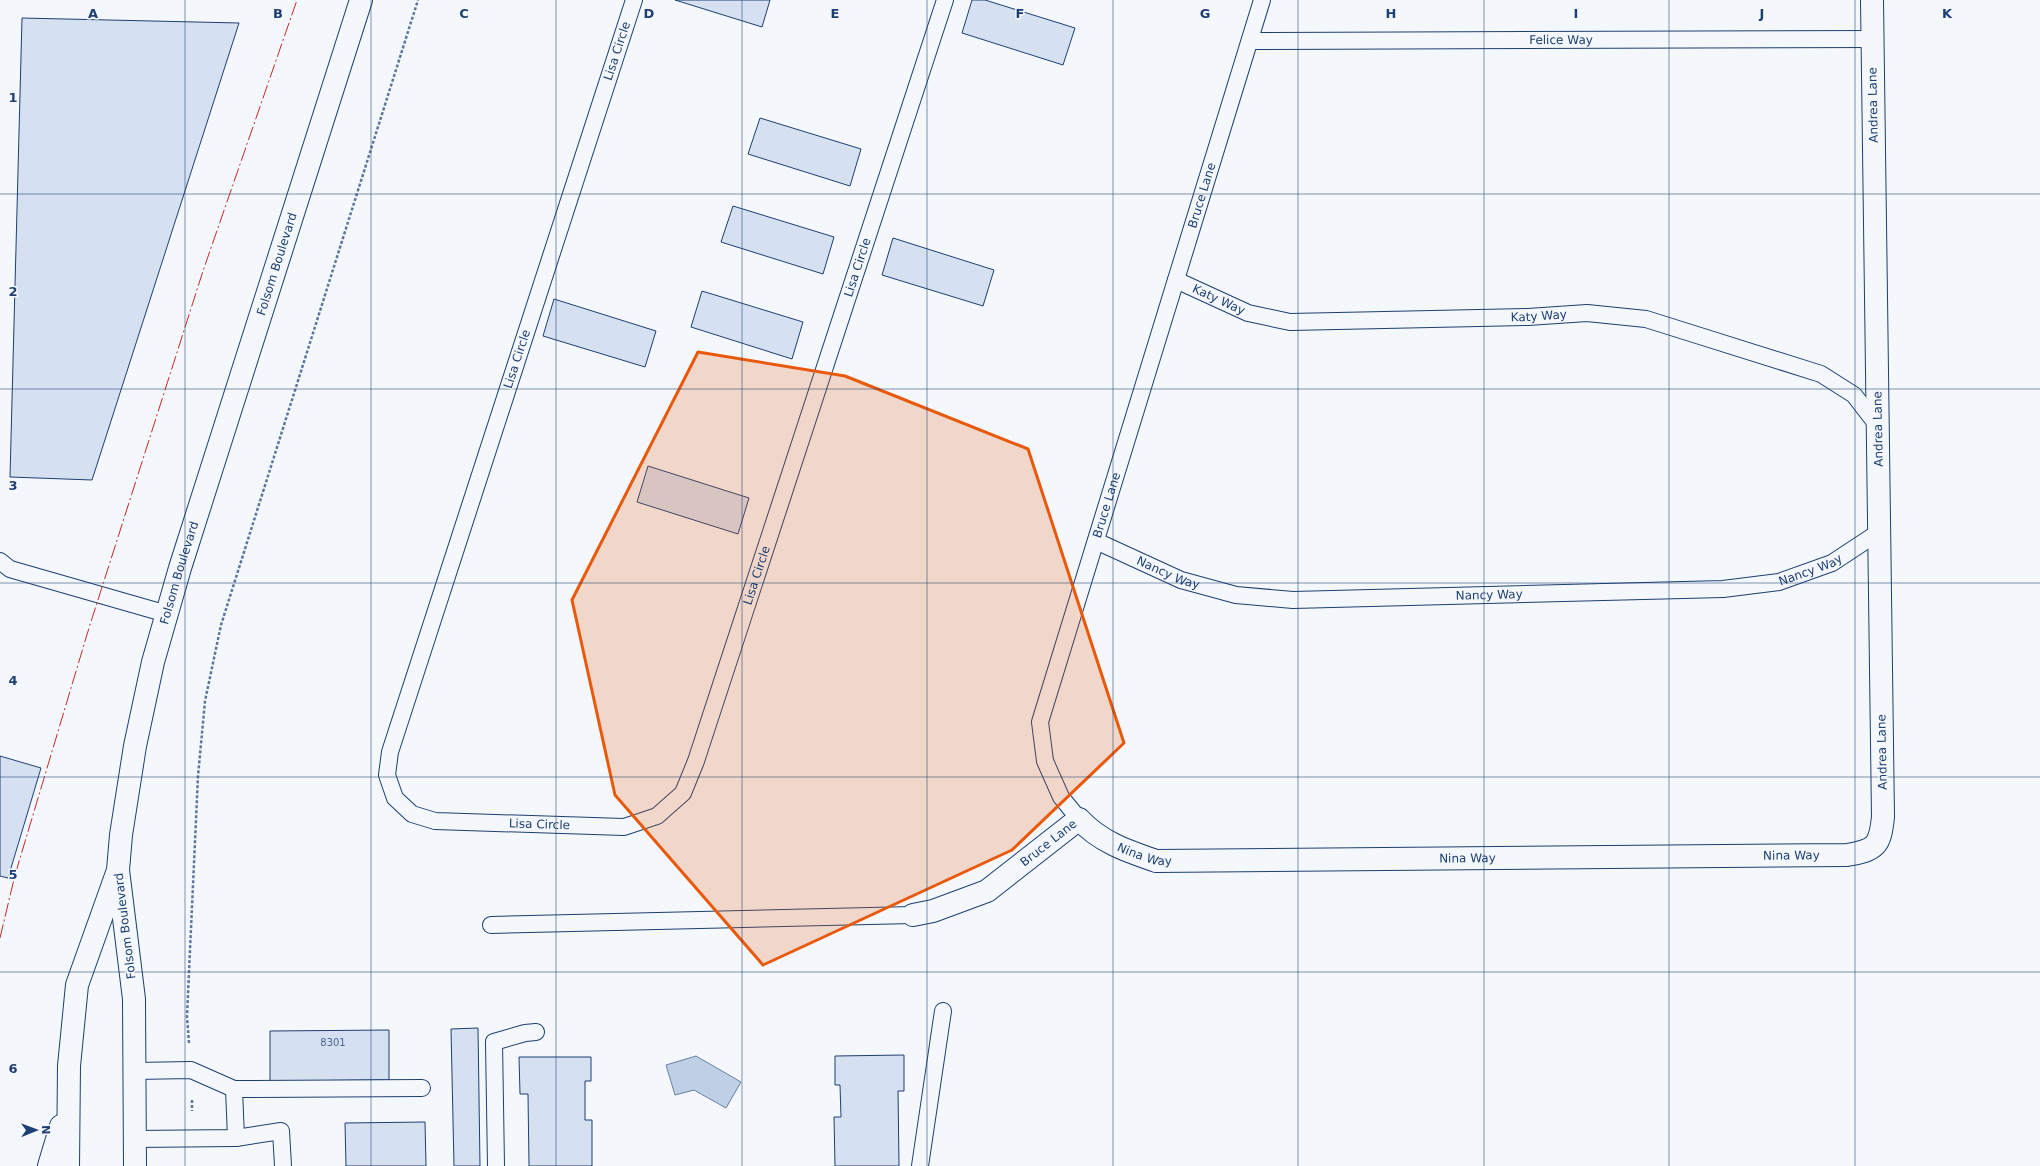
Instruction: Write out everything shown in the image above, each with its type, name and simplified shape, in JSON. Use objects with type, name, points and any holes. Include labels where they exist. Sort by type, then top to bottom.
[{"type":"street","name":"Andrea Lane","points":[[1868,852],[1881,837],[1883,817],[1872,0]]},
{"type":"street","name":"Folsom Boulevard","points":[[134,1166],[134,1000],[118,870],[121,835],[135,746],[153,662],[180,568],[356,1]]},
{"type":"street","name":"Nina Way","points":[[1079,819],[1086,827],[1119,849],[1156,861],[1848,855],[1868,852]]},
{"type":"street","name":"Bruce Lane","points":[[913,915],[933,911],[987,891],[1079,819]]},
{"type":"street","points":[[68,1166],[69,1066],[77,984],[118,870]]},
{"type":"street","points":[[49,1166],[68,1106]]},
{"type":"street","points":[[135,1139],[139,1166]]},
{"type":"lane","name":"Lisa Circle","points":[[634,0],[390,752],[387,776],[395,798],[412,814],[435,822],[624,827],[658,816],[683,793],[696,761],[945,0]]},
{"type":"lane","name":"Bruce Lane","points":[[1079,819],[1061,797],[1045,761],[1040,722],[1262,0]]},
{"type":"lane","name":"Felice Way","points":[[1250,41],[1873,39]]},
{"type":"lane","name":"Katy Way","points":[[1176,280],[1248,313],[1290,322],[1528,317],[1587,313],[1646,319],[1821,374],[1854,395],[1878,426]]},
{"type":"lane","name":"Nancy Way","points":[[1096,541],[1181,580],[1236,595],[1293,600],[1723,589],[1779,582],[1832,562],[1879,532]]},
{"type":"lane","points":[[0,561],[10,569],[167,614]]},
{"type":"lane","points":[[491,925],[913,915]]},
{"type":"lane","points":[[920,1166],[944,1011]]},
{"type":"lane","points":[[496,1166],[494,1042],[525,1033],[536,1032]]},
{"type":"lane","points":[[135,1071],[191,1070],[234,1090],[422,1088]]},
{"type":"lane","points":[[234,1090],[236,1138]]},
{"type":"lane","points":[[135,1139],[236,1138],[281,1131],[284,1166]]},
{"type":"path","points":[[193,1139],[191,1070],[187,1016],[198,776],[205,701],[221,625],[418,0]]},
{"type":"highlighted area","points":[[698,352],[845,376],[1028,449],[1124,743],[1012,850],[763,965],[615,795],[572,600]]},
{"type":"water","points":[[696,1056],[741,1082],[726,1108],[694,1090],[675,1095],[666,1065]]},
{"type":"building","points":[[675,0],[770,0],[762,27]]},
{"type":"building","points":[[972,0],[985,0],[1075,28],[1063,65],[962,33]]},
{"type":"building","points":[[22,18],[239,23],[92,480],[10,477]]},
{"type":"building","points":[[760,118],[861,149],[850,186],[748,154]]},
{"type":"building","points":[[733,206],[834,237],[823,274],[721,242]]},
{"type":"building","points":[[893,238],[994,270],[983,306],[882,275]]},
{"type":"building","points":[[702,291],[803,322],[792,359],[691,327]]},
{"type":"building","points":[[554,299],[656,331],[645,367],[543,336]]},
{"type":"building","points":[[648,466],[749,498],[738,534],[637,502]]},
{"type":"building","points":[[0,756],[41,768],[8,878],[0,876]]},
{"type":"building","points":[[478,1028],[480,1166],[454,1166],[451,1029]]},
{"type":"building","points":[[389,1030],[389,1080],[270,1081],[270,1031]]},
{"type":"building","points":[[904,1055],[904,1091],[898,1091],[899,1166],[835,1166],[834,1117],[841,1117],[840,1085],[835,1085],[835,1056]]},
{"type":"building","points":[[519,1057],[591,1057],[591,1081],[585,1081],[585,1120],[592,1120],[592,1166],[529,1166],[528,1094],[520,1094]]},
{"type":"building","points":[[425,1122],[426,1166],[346,1166],[345,1123]]},
{"type":"power","points":[[0,938],[15,875],[89,628],[203,271],[297,0]]}]
